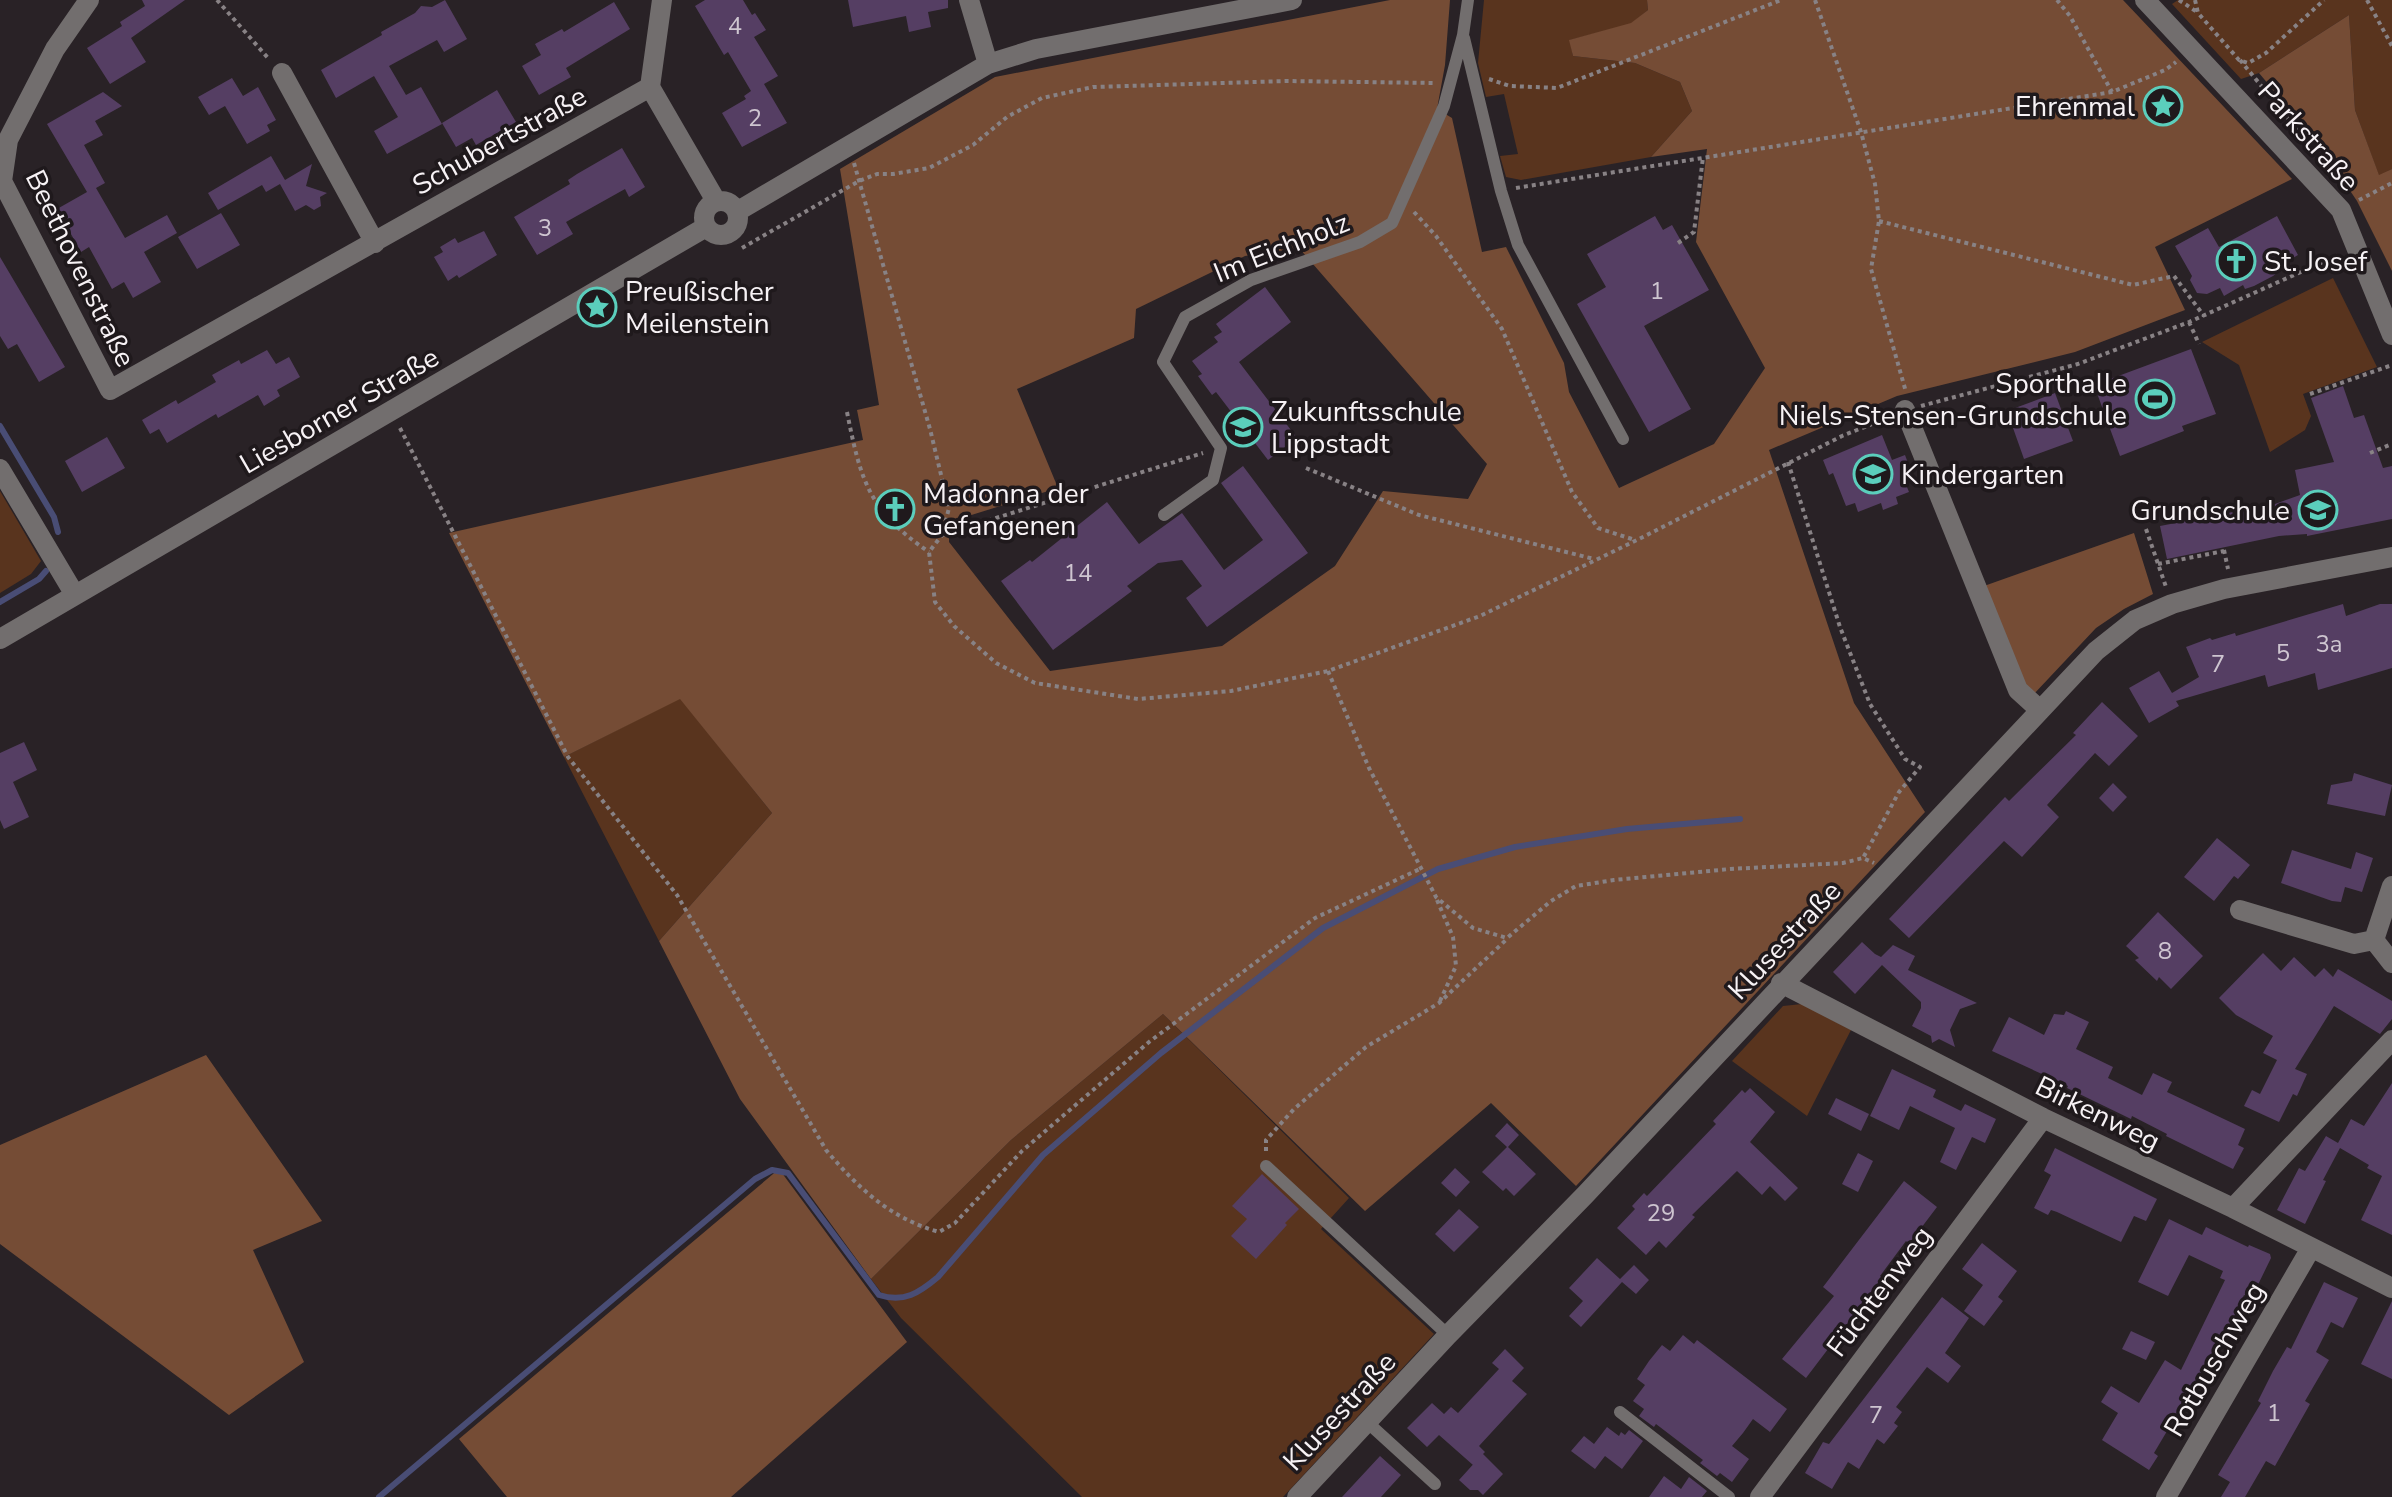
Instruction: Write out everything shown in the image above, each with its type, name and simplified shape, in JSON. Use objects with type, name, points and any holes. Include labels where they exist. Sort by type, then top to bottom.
[{"type":"street","name":"Beethovenstraße","points":[[89,0],[55,49],[8,140],[2,181],[110,390]]},
{"type":"street","points":[[662,0],[650,87],[716,201]]},
{"type":"street","points":[[969,0],[988,64]]},
{"type":"street","points":[[738,211],[988,64],[1036,49],[1292,0]]},
{"type":"street","name":"Parkstraße","points":[[2145,0],[2341,210],[2392,335]]},
{"type":"street","points":[[282,73],[375,243]]},
{"type":"street","name":"Schubertstraße","points":[[110,390],[650,87]]},
{"type":"street","points":[[716,201],[726,201],[738,211],[739,222],[728,234],[718,235],[706,227],[705,212],[716,201]]},
{"type":"street","name":"Liesborner Straße","points":[[0,639],[706,227]]},
{"type":"street","points":[[1905,410],[2018,690],[2040,710]]},
{"type":"street","points":[[0,469],[75,595]]},
{"type":"street","name":"Klusestraße","points":[[1297,1497],[2112,636],[2135,620],[2172,604],[2224,589],[2392,557]]},
{"type":"street","points":[[2374,940],[2392,886]]},
{"type":"street","points":[[2240,910],[2354,944],[2374,940]]},
{"type":"street","points":[[2374,940],[2392,963]]},
{"type":"street","name":"Birkenweg","points":[[1781,983],[2043,1118],[2392,1288]]},
{"type":"street","points":[[2233,1208],[2392,1040]]},
{"type":"street","name":"Füchtenweg","points":[[1760,1497],[2043,1118]]},
{"type":"street","name":"Rotbuschweg","points":[[2166,1497],[2311,1248]]},
{"type":"lane","name":"Im Eichholz","points":[[1221,448],[1163,362],[1185,317],[1251,280],[1360,242],[1392,223],[1444,106],[1463,35],[1468,0]]},
{"type":"lane","name":"Im Eichholz","points":[[1463,35],[1501,191],[1518,245],[1623,439]]},
{"type":"lane","points":[[1164,515],[1213,480],[1221,448]]},
{"type":"lane","points":[[1266,1166],[1448,1335]]},
{"type":"lane","points":[[1620,1412],[1729,1497]]},
{"type":"lane","points":[[1367,1422],[1435,1484]]},
{"type":"path","points":[[217,0],[282,73]]},
{"type":"path","points":[[1472,74],[1510,86],[1557,88],[1781,0]]},
{"type":"path","points":[[1815,0],[1861,132],[1875,184],[1879,221],[1871,269],[1906,389],[1905,410]]},
{"type":"path","points":[[2057,0],[2070,16],[2112,92]]},
{"type":"path","points":[[2179,0],[2198,13],[2239,60],[2248,63],[2266,53],[2324,0]]},
{"type":"path","points":[[2195,0],[2198,13]]},
{"type":"path","points":[[2367,0],[2392,46]]},
{"type":"path","points":[[1501,191],[2112,92],[2165,70],[2191,49]]},
{"type":"path","points":[[742,248],[859,181],[877,174],[929,168],[973,145],[1007,117],[1042,98],[1093,87],[1286,81],[1430,84],[1451,80]]},
{"type":"path","points":[[848,146],[949,508],[942,535],[929,552],[935,602],[954,626],[996,663],[1035,683],[1138,699],[1231,691],[1328,671],[1480,616],[1842,436],[1905,410],[2078,364],[2204,316],[2357,246]]},
{"type":"path","points":[[1678,243],[1694,232],[1703,157]]},
{"type":"path","points":[[2341,210],[2392,183]]},
{"type":"path","points":[[1404,201],[1436,236],[1502,329],[1572,492],[1598,528],[1637,540]]},
{"type":"path","points":[[1879,221],[2133,285],[2174,276],[2204,316]]},
{"type":"path","points":[[2189,322],[2199,344]]},
{"type":"path","points":[[2310,394],[2392,365]]},
{"type":"path","points":[[392,411],[568,757],[677,895],[826,1150],[855,1184],[910,1223],[939,1232],[955,1223],[1022,1151],[1149,1042],[1315,918],[1422,868]]},
{"type":"path","points":[[847,412],[855,452],[871,497],[900,532],[929,552]]},
{"type":"path","points":[[2370,453],[2392,444]]},
{"type":"path","points":[[942,535],[1221,448]]},
{"type":"path","points":[[1788,462],[1840,627],[1870,704],[1905,759],[1920,767],[1899,792],[1863,858]]},
{"type":"path","points":[[1306,468],[1419,515],[1596,560]]},
{"type":"path","points":[[2146,529],[2172,604]]},
{"type":"path","points":[[2158,564],[2224,551]]},
{"type":"path","points":[[1328,671],[1369,768],[1422,868],[1453,937],[1456,966],[1439,1003]]},
{"type":"path","points":[[1266,1166],[1266,1140],[1294,1109],[1366,1047],[1439,1003],[1507,938],[1551,901],[1576,886],[1716,871],[1843,863],[1863,858],[1889,869]]},
{"type":"path","points":[[1436,897],[1473,928],[1507,938]]},
{"type":"shaded area","points":[[1390,0],[1450,0],[1445,65],[1437,109],[1452,118],[1482,252],[1506,247],[1564,363],[1569,392],[1619,488],[1714,444],[1765,368],[1696,242],[1707,149],[1651,157],[1692,111],[1680,82],[1635,63],[1573,56],[1569,40],[1631,23],[1648,10],[1647,0],[2123,0],[2292,179],[2155,247],[2185,310],[2075,352],[1897,396],[1769,450],[1854,703],[1925,812],[1576,1186],[1491,1103],[1365,1211],[1163,1014],[1011,1140],[871,1279],[740,1099],[659,941],[772,813],[680,699],[564,757],[449,533],[863,440],[857,410],[879,405],[840,169],[995,77]],"holes":[[[1299,248],[1487,464],[1468,499],[1383,491],[1335,566],[1222,646],[1050,671],[949,542],[949,522],[1058,488],[1017,389],[1134,338],[1136,309],[1245,256]]]},
{"type":"shaded area","points":[[1484,0],[1647,0],[1648,10],[1631,24],[1570,40],[1573,56],[1635,63],[1680,82],[1692,111],[1651,157],[1521,180],[1506,177],[1500,156],[1518,154],[1504,94],[1486,97],[1478,63]]},
{"type":"shaded area","points":[[2178,0],[2392,0],[2392,169],[2379,176],[2355,110],[2349,15],[2259,73],[2241,79],[2172,4]]},
{"type":"shaded area","points":[[2349,15],[2355,110],[2379,175],[2392,169],[2392,271],[2357,201],[2320,146],[2259,73]]},
{"type":"shaded area","points":[[2333,278],[2377,367],[2303,394],[2311,416],[2305,430],[2270,452],[2239,365],[2202,342]]},
{"type":"shaded area","points":[[0,491],[41,561],[31,574],[0,593]]},
{"type":"shaded area","points":[[2134,533],[2153,594],[2096,628],[2033,695],[2021,679],[1984,586]]},
{"type":"shaded area","points":[[680,698],[772,813],[659,941],[564,757]]},
{"type":"shaded area","points":[[1802,1004],[1851,1030],[1807,1116],[1732,1061],[1783,1006]]},
{"type":"shaded area","points":[[1163,1014],[1349,1198],[1321,1229],[1434,1334],[1283,1497],[1082,1497],[901,1318],[871,1279],[1011,1140]]},
{"type":"shaded area","points":[[206,1055],[322,1221],[253,1250],[304,1362],[229,1415],[0,1244],[0,1145]]},
{"type":"shaded area","points":[[779,1169],[907,1342],[731,1497],[507,1497],[459,1439]]},
{"type":"building","points":[[142,0],[185,0],[131,38],[146,62],[110,84],[87,48],[122,26],[120,22],[145,6]]},
{"type":"building","points":[[445,0],[467,39],[444,52],[437,40],[389,66],[406,95],[421,87],[442,124],[387,154],[374,131],[398,117],[374,76],[336,98],[321,70],[382,35],[381,32],[415,13],[421,6],[432,7]]},
{"type":"building","points":[[705,0],[743,0],[766,30],[754,37],[778,76],[764,84],[787,123],[742,147],[722,113],[746,99],[744,96],[751,91],[728,52],[724,55],[695,6]]},
{"type":"building","points":[[848,0],[948,0],[948,8],[928,12],[931,27],[909,32],[906,16],[853,27]]},
{"type":"building","points":[[614,2],[630,29],[566,68],[571,77],[539,95],[522,66],[541,55],[535,44],[562,29],[564,32]]},
{"type":"building","points":[[232,78],[243,96],[258,87],[276,120],[267,125],[270,131],[247,144],[225,106],[209,115],[198,97]]},
{"type":"building","points":[[497,90],[516,122],[476,145],[472,138],[456,147],[442,123]]},
{"type":"building","points":[[103,92],[122,106],[95,121],[103,135],[84,145],[105,183],[96,188],[125,238],[167,215],[177,233],[144,252],[161,282],[133,298],[124,282],[112,289],[89,247],[81,252],[57,209],[87,192],[47,124]]},
{"type":"building","points":[[622,148],[645,187],[629,197],[625,189],[566,222],[573,234],[537,255],[514,217]]},
{"type":"building","points":[[271,156],[285,180],[312,164],[306,186],[327,193],[320,197],[321,206],[314,210],[306,205],[295,211],[280,184],[266,192],[262,185],[218,210],[208,193]]},
{"type":"building","points":[[221,213],[240,245],[197,269],[178,237]]},
{"type":"building","points":[[1655,216],[1663,230],[1672,225],[1709,290],[1644,326],[1691,409],[1649,432],[1577,304],[1606,287],[1587,254]]},
{"type":"building","name":"St. Josef","points":[[2277,216],[2298,255],[2279,266],[2281,270],[2273,276],[2254,286],[2245,289],[2243,285],[2224,296],[2220,288],[2207,294],[2197,293],[2190,280],[2192,276],[2175,246],[2208,228],[2219,247]]},
{"type":"building","points":[[484,231],[497,255],[459,278],[457,275],[448,281],[434,257],[443,252],[440,247],[455,238],[458,243]]},
{"type":"building","points":[[0,257],[65,367],[39,382],[17,344],[8,349],[0,336]]},
{"type":"building","points":[[1265,287],[1291,322],[1239,362],[1297,438],[1268,460],[1216,392],[1212,395],[1198,376],[1202,374],[1192,361],[1218,342],[1214,337],[1222,332],[1216,324]]},
{"type":"building","name":"Sporthalle Niels-Stensen-Grundschule","points":[[2191,349],[2216,414],[2182,426],[2184,431],[2120,456],[2094,385]]},
{"type":"building","points":[[267,350],[276,364],[289,357],[300,377],[277,390],[280,396],[264,406],[258,395],[218,418],[216,414],[167,443],[159,429],[150,434],[142,420],[216,382],[212,375],[239,360],[241,364]]},
{"type":"building","name":"Grundschule","points":[[2343,386],[2354,418],[2364,415],[2383,468],[2392,466],[2392,519],[2307,536],[2279,536],[2167,559],[2160,526],[2275,504],[2300,495],[2295,470],[2334,462],[2311,398]]},
{"type":"building","points":[[2055,393],[2073,441],[2024,459],[2007,411]]},
{"type":"building","name":"Kindergarten","points":[[1882,435],[1892,460],[1905,455],[1914,479],[1905,482],[1909,492],[1896,497],[1898,504],[1883,510],[1881,503],[1858,512],[1855,503],[1846,506],[1833,473],[1829,475],[1823,460]]},
{"type":"building","points":[[107,437],[125,468],[82,492],[65,461]]},
{"type":"building","points":[[1243,466],[1308,553],[1207,627],[1186,598],[1202,586],[1182,560],[1158,563],[1127,586],[1132,591],[1053,650],[1001,581],[1030,560],[1032,562],[1107,502],[1139,544],[1182,513],[1224,570],[1263,540],[1221,483]]},
{"type":"building","points":[[2343,604],[2346,616],[2380,604],[2392,604],[2392,668],[2318,690],[2315,673],[2268,687],[2265,675],[2176,701],[2179,706],[2149,723],[2129,688],[2159,671],[2172,693],[2199,677],[2186,647],[2210,638],[2235,633],[2236,636]]},
{"type":"building","points":[[2102,702],[2138,736],[2109,766],[2095,753],[2047,805],[2059,817],[2022,857],[2004,841],[1909,938],[1889,919],[2005,797],[2009,801],[2076,735],[2073,733]]},
{"type":"building","points":[[24,742],[37,770],[13,782],[29,817],[4,829],[0,820],[0,753]]},
{"type":"building","points":[[2354,773],[2392,785],[2385,816],[2327,804],[2331,785],[2352,781]]},
{"type":"building","points":[[2113,783],[2127,797],[2113,812],[2099,798]]},
{"type":"building","points":[[2217,838],[2250,865],[2238,879],[2234,876],[2214,901],[2184,877]]},
{"type":"building","points":[[2292,850],[2351,869],[2356,852],[2373,858],[2362,892],[2345,887],[2341,902],[2332,901],[2281,883]]},
{"type":"building","points":[[2158,912],[2203,956],[2171,989],[2159,977],[2157,981],[2135,960],[2139,958],[2126,946]]},
{"type":"building","points":[[1862,942],[1881,957],[1893,945],[1915,956],[1908,970],[1977,1003],[1960,1009],[1950,1030],[1955,1047],[1939,1039],[1932,1043],[1931,1036],[1912,1026],[1921,1002],[1882,965],[1855,994],[1833,972]]},
{"type":"building","points":[[2263,953],[2281,971],[2294,957],[2315,977],[2324,968],[2333,977],[2338,969],[2392,1001],[2392,1019],[2380,1034],[2334,1006],[2295,1069],[2307,1074],[2297,1096],[2293,1094],[2279,1122],[2244,1106],[2252,1090],[2260,1094],[2277,1060],[2263,1053],[2273,1036],[2236,1015],[2219,998]]},
{"type":"building","points":[[2066,1011],[2089,1022],[2076,1049],[2113,1067],[2108,1078],[2142,1095],[2153,1073],[2172,1082],[2167,1092],[2245,1129],[2238,1145],[2244,1148],[2233,1169],[2132,1116],[2131,1119],[1992,1051],[2009,1017],[2044,1035],[2054,1014],[2064,1015]]},
{"type":"building","points":[[1892,1069],[1936,1090],[1933,1097],[1961,1111],[1965,1104],[1996,1119],[1985,1143],[1972,1137],[1956,1170],[1940,1162],[1955,1128],[1910,1106],[1899,1130],[1870,1116]]},
{"type":"building","points":[[2392,1083],[2392,1235],[2361,1220],[2382,1176],[2340,1148],[2305,1224],[2277,1210],[2299,1168],[2305,1171],[2326,1136],[2338,1143],[2351,1119],[2364,1126]]},
{"type":"building","points":[[1750,1088],[1775,1112],[1750,1142],[1798,1188],[1785,1201],[1770,1186],[1762,1195],[1737,1171],[1692,1215],[1695,1217],[1666,1248],[1659,1241],[1646,1255],[1617,1228],[1635,1209],[1632,1206],[1644,1193],[1647,1196],[1716,1124],[1713,1121],[1742,1090],[1745,1093]]},
{"type":"building","points":[[1836,1098],[1869,1114],[1861,1131],[1828,1114]]},
{"type":"building","points":[[1507,1123],[1519,1135],[1508,1147],[1536,1174],[1514,1196],[1506,1188],[1503,1191],[1482,1172],[1507,1147],[1495,1136]]},
{"type":"building","points":[[2055,1148],[2157,1199],[2146,1221],[2134,1216],[2121,1242],[2057,1212],[2051,1210],[2048,1215],[2034,1208],[2051,1175],[2044,1171]]},
{"type":"building","points":[[1858,1153],[1873,1161],[1858,1192],[1842,1184]]},
{"type":"building","points":[[1455,1168],[1470,1182],[1456,1197],[1441,1183]]},
{"type":"building","points":[[1262,1174],[1299,1209],[1256,1259],[1231,1236],[1247,1219],[1232,1206]]},
{"type":"building","points":[[1904,1181],[1937,1207],[1909,1244],[1906,1241],[1880,1276],[1882,1278],[1806,1378],[1782,1359],[1834,1296],[1823,1287]]},
{"type":"building","points":[[1459,1209],[1479,1227],[1454,1252],[1435,1234]]},
{"type":"building","points":[[2169,1219],[2202,1235],[2206,1227],[2270,1254],[2271,1258],[2252,1297],[2244,1295],[2214,1359],[2211,1357],[2154,1453],[2158,1456],[2149,1470],[2102,1440],[2118,1413],[2101,1402],[2111,1386],[2139,1403],[2165,1360],[2181,1370],[2225,1280],[2220,1278],[2223,1271],[2189,1255],[2168,1296],[2138,1282]]},
{"type":"building","points":[[1982,1243],[2017,1271],[1998,1297],[2003,1301],[1984,1326],[1964,1311],[1983,1285],[1962,1269]]},
{"type":"building","points":[[1597,1258],[1620,1279],[1634,1265],[1649,1280],[1636,1294],[1622,1282],[1581,1327],[1569,1316],[1583,1301],[1569,1288]]},
{"type":"building","points":[[2324,1282],[2358,1298],[2343,1328],[2331,1322],[2316,1352],[2329,1360],[2305,1401],[2310,1404],[2275,1466],[2266,1461],[2245,1497],[2221,1497],[2230,1482],[2218,1475],[2261,1403],[2258,1401],[2273,1371],[2287,1347],[2291,1349]]},
{"type":"building","points":[[1942,1297],[1969,1318],[1945,1353],[1961,1366],[1948,1383],[1927,1367],[1896,1407],[1902,1412],[1894,1423],[1898,1426],[1884,1444],[1877,1439],[1859,1469],[1848,1462],[1832,1489],[1805,1473],[1823,1442],[1829,1444]]},
{"type":"building","points":[[2392,1301],[2392,1379],[2361,1364]]},
{"type":"building","points":[[2131,1331],[2155,1342],[2146,1360],[2122,1349]]},
{"type":"building","points":[[1683,1335],[1694,1344],[1697,1340],[1787,1409],[1770,1432],[1753,1419],[1732,1446],[1749,1459],[1732,1482],[1720,1473],[1717,1476],[1700,1463],[1703,1460],[1656,1424],[1654,1427],[1639,1416],[1644,1409],[1633,1401],[1645,1385],[1637,1379],[1649,1361],[1662,1345],[1670,1351]]},
{"type":"building","points":[[1505,1349],[1524,1368],[1512,1381],[1527,1394],[1479,1446],[1503,1474],[1483,1495],[1478,1490],[1470,1490],[1459,1480],[1473,1465],[1439,1435],[1427,1447],[1407,1428],[1432,1403],[1444,1414],[1451,1407],[1458,1413],[1499,1369],[1492,1363]]},
{"type":"building","points":[[1607,1427],[1619,1436],[1621,1432],[1625,1435],[1629,1430],[1643,1441],[1622,1469],[1605,1456],[1595,1469],[1571,1451],[1584,1436],[1594,1444]]},
{"type":"building","points":[[1380,1456],[1401,1475],[1381,1497],[1342,1497]]},
{"type":"building","points":[[1664,1476],[1681,1489],[1689,1477],[1707,1491],[1702,1497],[1649,1497]]},
{"type":"waterway","points":[[0,426],[54,517],[58,532]]},
{"type":"waterway","points":[[0,602],[39,579],[46,571]]},
{"type":"waterway","points":[[379,1497],[755,1179],[772,1170],[788,1173],[879,1295],[896,1298],[911,1295],[938,1277],[1043,1155],[1161,1053],[1323,928],[1438,869],[1515,847],[1627,829],[1740,819]]},
{"type":"place","name":"Ehrenmal","points":[[2163,106]]},
{"type":"place","name":"St. Josef","points":[[2236,261]]},
{"type":"place","name":"Preußischer Meilenstein","points":[[597,307]]},
{"type":"place","name":"Sporthalle Niels-Stensen-Grundschule","points":[[2155,399]]},
{"type":"place","name":"Zukunftsschule Lippstadt","points":[[1243,427]]},
{"type":"place","name":"Kindergarten","points":[[1873,474]]},
{"type":"place","name":"Madonna der Gefangenen","points":[[895,509]]},
{"type":"place","name":"Grundschule","points":[[2318,510]]}]
